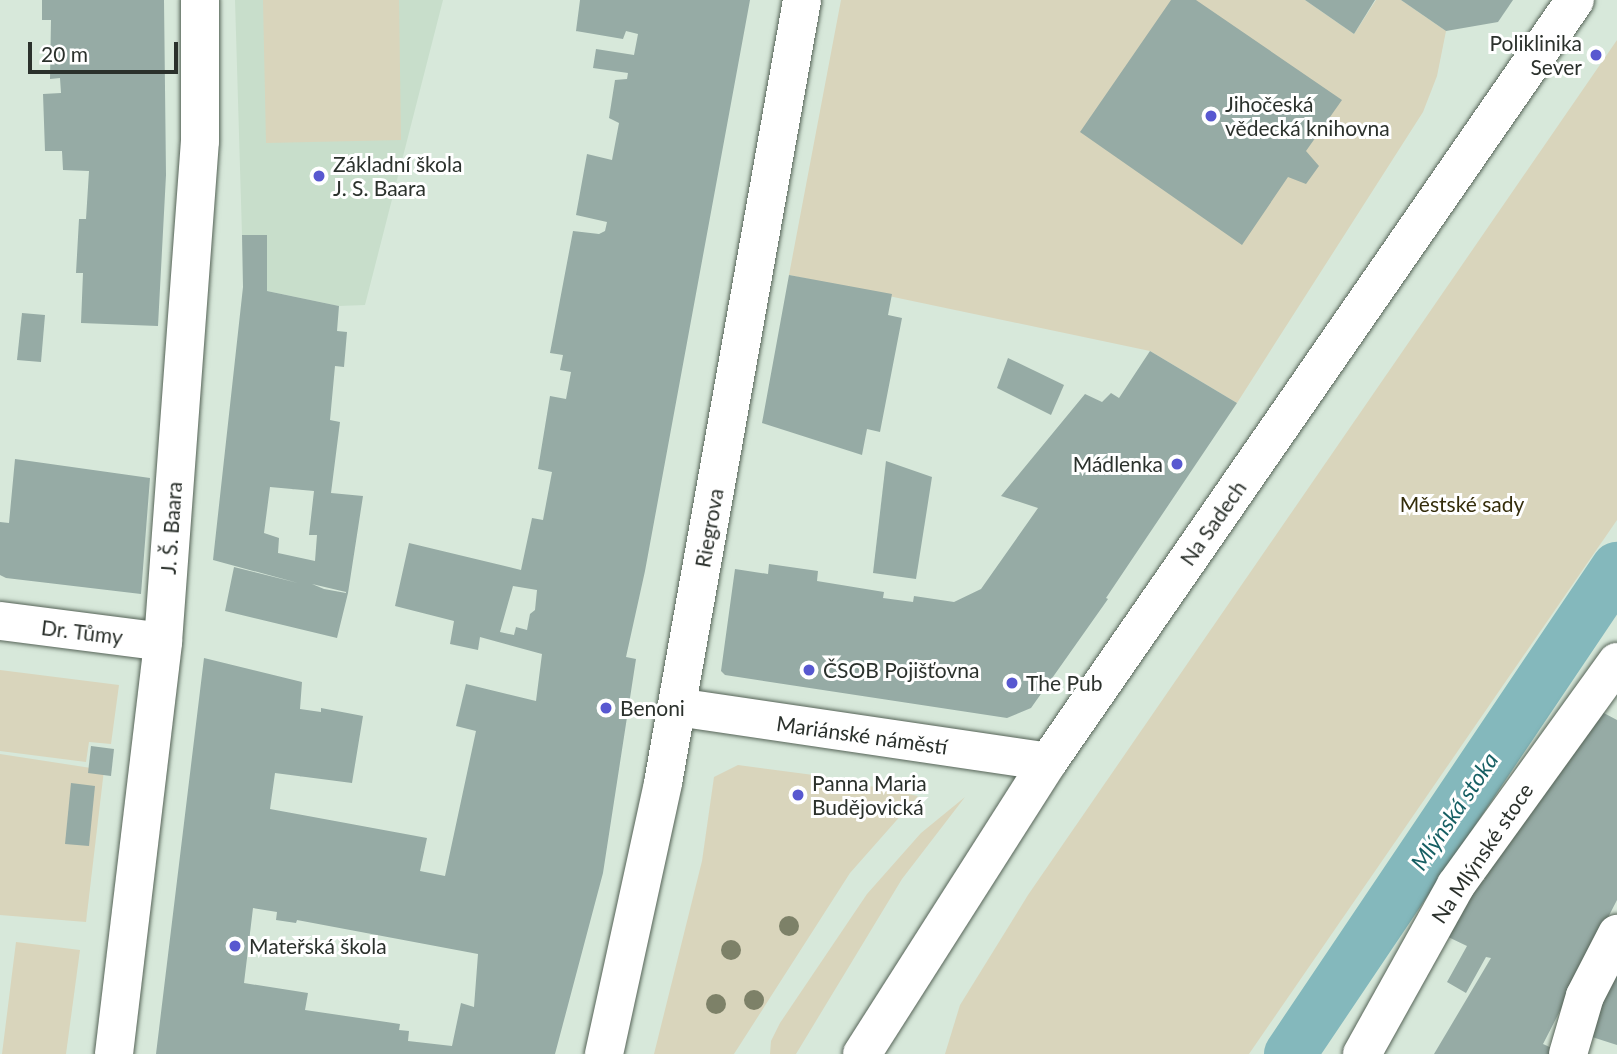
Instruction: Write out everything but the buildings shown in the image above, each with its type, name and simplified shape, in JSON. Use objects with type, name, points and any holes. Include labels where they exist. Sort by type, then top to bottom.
[{"type":"street","name":"J. Š. Baara","points":[[114,1054],[163,642],[200,141],[200,0]]},
{"type":"street","name":"Riegrova","points":[[604,1054],[677,707],[802,0]]},
{"type":"street","name":"Na Sadech","points":[[862,1054],[1048,762],[1575,0]]},
{"type":"street","name":"Dr. Tůmy","points":[[0,621],[163,642]]},
{"type":"street","name":"Na Mlýnské stoce","points":[[1362,1054],[1456,885],[1617,662]]},
{"type":"street","name":"Mariánské náměstí","points":[[677,707],[1048,762]]},
{"type":"street","points":[[1568,1054],[1585,996],[1617,934]]},
{"type":"shaded area","name":"Základní škola J. S. Baara","points":[[235,0],[443,0],[365,305],[339,306],[267,291],[267,235],[242,235]]},
{"type":"green space","points":[[263,0],[399,0],[401,140],[266,143]]},
{"type":"green space","points":[[841,0],[1305,0],[1354,34],[1376,0],[1401,0],[1446,31],[1437,76],[1423,112],[1237,403],[1150,351],[789,275]]},
{"type":"green space","name":"Městské sady","points":[[1617,40],[1617,520],[1249,1054],[945,1054],[960,1005],[1028,895]]},
{"type":"green space","points":[[0,670],[119,685],[111,744],[89,742],[86,762],[0,751]]},
{"type":"green space","points":[[0,754],[104,770],[86,922],[0,915]]},
{"type":"green space","points":[[738,765],[821,776],[918,796],[850,873],[734,1054],[654,1054],[702,861],[714,777]]},
{"type":"green space","points":[[965,797],[902,879],[796,1054],[770,1054],[771,1041],[780,1023],[867,894],[921,833]]},
{"type":"green space","points":[[16,942],[80,950],[66,1054],[2,1054]]},
{"type":"waterway","name":"Mlýnská stoka","points":[[1290,1054],[1617,568]]},
{"type":"place","name":"Poliklinika Sever","points":[[1596,55]]},
{"type":"place","name":"Jihočeská vědecká knihovna","points":[[1211,116]]},
{"type":"place","name":"Základní škola J. S. Baara","points":[[319,176]]},
{"type":"place","name":"Mádlenka","points":[[1177,464]]},
{"type":"place","name":"ČSOB Pojišťovna","points":[[809,670]]},
{"type":"place","name":"The Pub","points":[[1012,683]]},
{"type":"place","name":"Benoni","points":[[606,708]]},
{"type":"place","name":"Panna Maria Budějovická","points":[[798,795]]},
{"type":"place","name":"Mateřská škola","points":[[235,946]]}]
